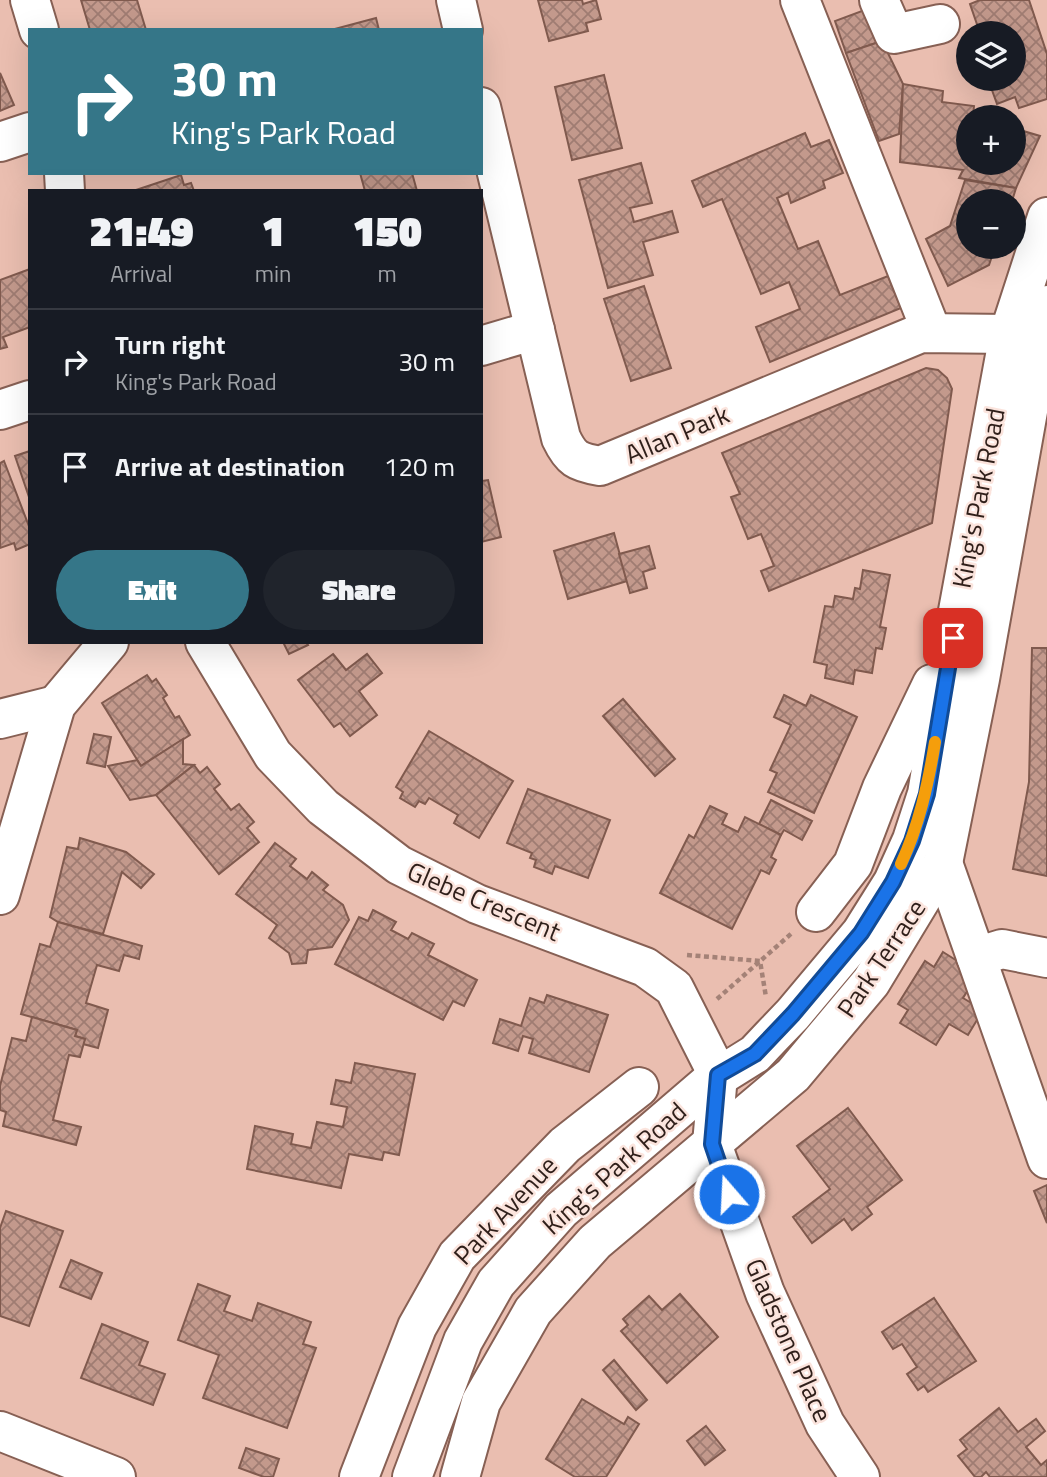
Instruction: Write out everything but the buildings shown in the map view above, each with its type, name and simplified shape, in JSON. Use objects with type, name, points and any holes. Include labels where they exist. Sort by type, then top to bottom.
[{"type":"street","points":[[30,0],[38,28]]},
{"type":"street","points":[[456,0],[463,28]]},
{"type":"street","points":[[879,0],[894,34],[940,24]]},
{"type":"street","points":[[806,2],[932,333]]},
{"type":"street","name":"Allan Park","points":[[483,115],[561,438],[568,452],[580,463],[600,466],[921,333],[1009,334]]},
{"type":"street","points":[[0,142],[28,133]]},
{"type":"street","points":[[1009,334],[1047,216]]},
{"type":"street","name":"Park Terrace","points":[[460,1477],[481,1402],[533,1311],[596,1242],[793,1075],[871,982],[943,863],[990,625],[1047,305]]},
{"type":"street","points":[[483,345],[535,330]]},
{"type":"street","name":"King's Park Road","points":[[412,1477],[463,1341],[496,1283],[561,1210],[718,1075],[755,1054],[793,1014],[861,933],[893,882],[912,841],[927,794],[1009,334]]},
{"type":"street","points":[[0,410],[28,401]]},
{"type":"street","points":[[876,910],[827,897],[853,864],[882,788],[953,638]]},
{"type":"street","points":[[0,895],[56,705],[107,644]]},
{"type":"street","name":"Glebe Crescent","points":[[206,644],[273,755],[323,807],[410,871],[477,904],[645,967],[674,988],[718,1075]]},
{"type":"street","points":[[0,719],[56,705]]},
{"type":"street","points":[[943,863],[1047,1159]]},
{"type":"street","points":[[976,957],[1002,949],[1047,958]]},
{"type":"street","name":"Gladstone Place","points":[[718,1075],[712,1144],[765,1293],[825,1424],[860,1477]]},
{"type":"street","name":"Park Avenue","points":[[359,1477],[417,1327],[457,1256],[565,1145],[639,1087]]},
{"type":"street","points":[[0,1431],[116,1477]]},
{"type":"path","points":[[690,1022],[827,897]]},
{"type":"slow traffic","points":[[901,864],[912,841],[927,794],[935,742]]},
{"type":"route","points":[[729,1194],[712,1144],[718,1075],[755,1054],[793,1014],[861,933],[893,882],[912,841],[927,794],[953,638]]}]
